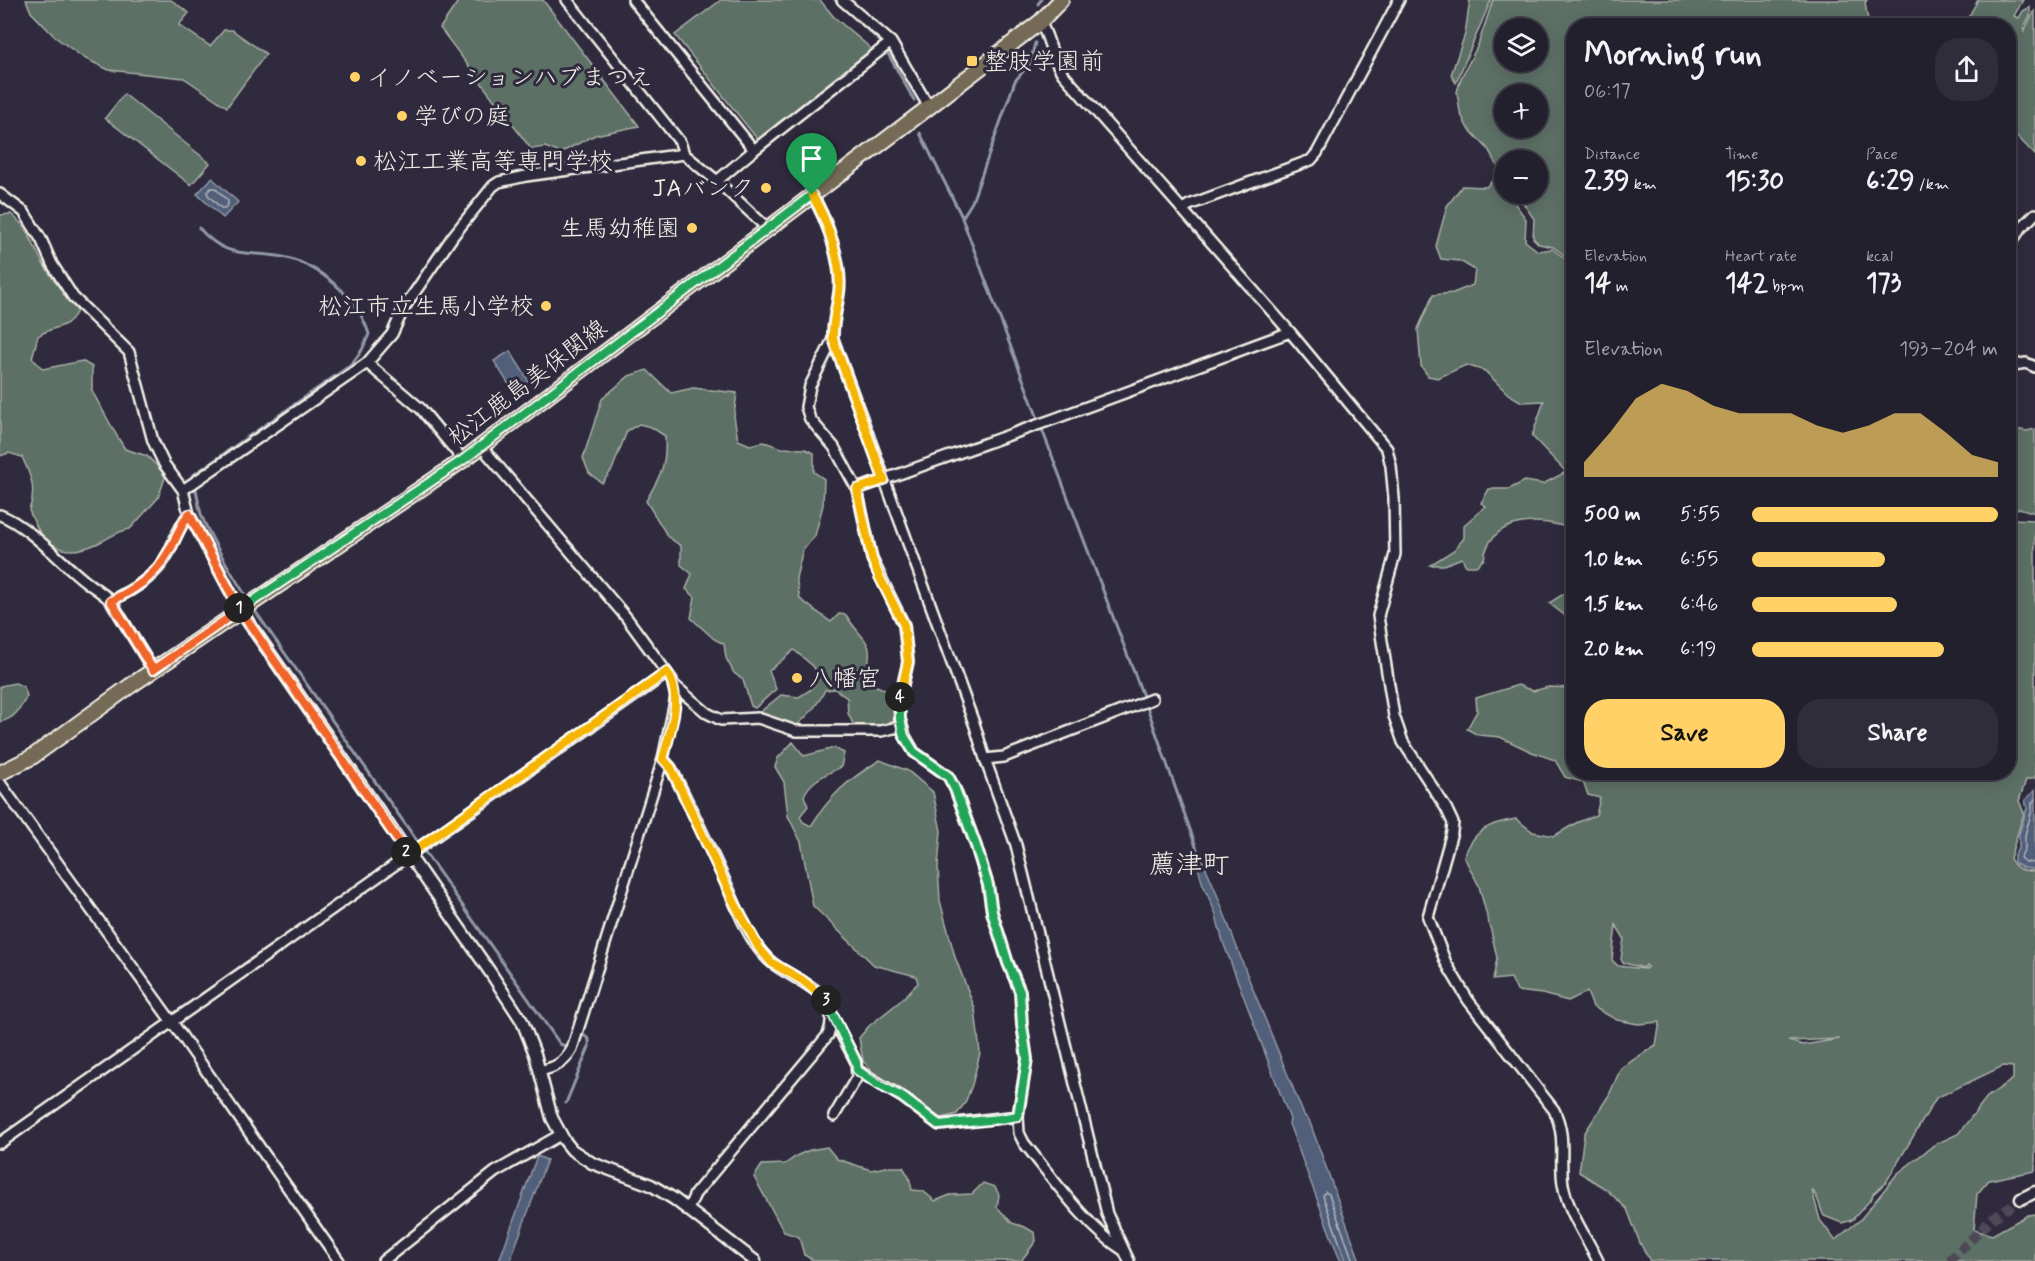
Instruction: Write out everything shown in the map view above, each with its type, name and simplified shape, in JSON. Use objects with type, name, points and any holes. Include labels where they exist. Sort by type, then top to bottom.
[{"type":"main road","name":"松江鹿島美保関線","points":[[0,773],[32,757],[240,610],[463,460],[1040,22],[1062,0]]},
{"type":"street","points":[[567,0],[680,142],[684,153],[768,229]]},
{"type":"street","points":[[633,0],[754,150]]},
{"type":"street","points":[[842,0],[887,46],[929,107]]},
{"type":"street","points":[[1182,210],[1189,205],[1311,160],[1317,153],[1399,0]]},
{"type":"street","points":[[1040,22],[1054,62],[1063,74],[1290,332],[1381,439],[1389,454],[1394,498],[1395,554],[1378,616],[1394,716],[1403,742],[1446,808],[1453,823],[1428,916],[1456,982],[1485,1024],[1554,1110],[1560,1122],[1563,1184],[1572,1212],[1598,1261]]},
{"type":"street","points":[[717,181],[887,46]]},
{"type":"street","points":[[183,490],[367,363],[392,334],[404,308],[453,236],[493,186],[499,182],[526,176],[684,153]]},
{"type":"street","points":[[0,194],[24,212],[73,297],[129,352],[153,441],[164,464],[183,490],[189,514],[240,610],[522,1021],[540,1071],[552,1119],[560,1135],[572,1150],[592,1162],[651,1185],[688,1209],[755,1261]]},
{"type":"street","points":[[812,195],[835,252],[839,273],[840,291],[833,322],[833,339],[975,726],[1016,845],[1107,1214],[1129,1261]]},
{"type":"street","points":[[2016,235],[2035,214]]},
{"type":"street","points":[[857,489],[1290,332]]},
{"type":"street","points":[[833,339],[810,386],[806,406],[810,419],[834,447],[857,489],[872,559],[904,625],[908,662],[899,702],[904,736],[914,752],[948,776],[955,789],[982,865],[992,912],[1008,963],[1020,992],[1027,1059],[1018,1116],[1019,1133],[1024,1143],[1052,1178],[1105,1237],[1123,1250]]},
{"type":"street","points":[[367,363],[421,409],[463,460]]},
{"type":"street","points":[[2016,363],[2026,363],[2035,367]]},
{"type":"street","points":[[481,446],[626,617],[667,672],[674,685],[676,698],[663,759],[572,1049],[566,1060],[555,1067],[540,1071]]},
{"type":"street","points":[[111,601],[132,590],[156,572],[189,514]]},
{"type":"street","points":[[0,515],[17,524],[87,583],[103,592],[111,601],[153,670]]},
{"type":"street","points":[[0,1143],[667,672]]},
{"type":"street","points":[[674,685],[707,713],[721,720],[758,718],[796,731],[881,731],[902,726]]},
{"type":"street","points":[[985,759],[1004,758],[1152,699]]},
{"type":"street","points":[[663,759],[671,768],[736,906],[759,948],[780,969],[802,980],[820,994],[829,1005],[833,1018],[856,1062],[857,1070],[857,1077],[834,1116]]},
{"type":"street","points":[[0,783],[172,1022],[339,1261]]},
{"type":"street","points":[[688,1209],[695,1194],[828,1035],[833,1018]]},
{"type":"street","points":[[857,1070],[902,1097],[939,1125],[1018,1116]]},
{"type":"street","points":[[382,1261],[495,1172],[560,1135]]},
{"type":"street","points":[[2021,1199],[2035,1192]]},
{"type":"green space","points":[[26,0],[171,0],[189,13],[179,25],[210,46],[224,30],[232,30],[266,54],[227,107],[184,78],[109,70],[84,58],[55,37],[31,12]]},
{"type":"green space","points":[[459,0],[543,0],[639,126],[595,135],[560,153],[545,147],[531,149],[440,28]]},
{"type":"green space","points":[[721,0],[820,0],[834,17],[874,51],[758,140],[675,35]]},
{"type":"green space","points":[[1470,0],[1491,0],[1456,83],[1451,75],[1465,34]]},
{"type":"green space","points":[[1493,0],[1867,0],[1865,3],[1868,18],[1566,18],[1566,256],[1553,247],[1539,244],[1533,238],[1534,219],[1524,204],[1548,204],[1548,150],[1494,150],[1494,160],[1488,149],[1467,127],[1460,112],[1457,92],[1461,78],[1478,45]]},
{"type":"green space","points":[[1978,0],[2023,0],[2014,16],[2019,18],[2023,11],[2030,7],[2030,16],[2023,28],[2024,31],[2035,10],[2035,155],[2016,135],[2016,18],[1968,18]]},
{"type":"green space","points":[[124,94],[210,163],[191,185],[105,118]]},
{"type":"green space","points":[[1494,179],[1494,204],[1515,204],[1526,219],[1525,241],[1538,251],[1552,249],[1566,259],[1566,472],[1532,436],[1544,401],[1522,402],[1508,394],[1485,371],[1466,365],[1438,378],[1428,376],[1421,366],[1418,329],[1433,295],[1453,293],[1473,285],[1475,270],[1460,261],[1441,259],[1436,246],[1447,206],[1462,186],[1486,187]]},
{"type":"green space","points":[[11,214],[26,231],[44,265],[77,311],[65,325],[38,336],[32,358],[43,369],[82,361],[92,367],[92,391],[125,449],[147,456],[166,475],[158,498],[130,529],[84,548],[63,549],[46,539],[29,510],[33,489],[22,457],[9,453],[0,456],[0,215]]},
{"type":"green space","points":[[647,370],[671,393],[693,388],[737,393],[734,416],[738,440],[750,445],[764,442],[782,448],[805,449],[814,453],[814,472],[824,479],[823,505],[815,536],[803,549],[796,578],[800,599],[831,622],[839,614],[846,615],[866,641],[869,662],[866,673],[874,685],[893,696],[896,709],[893,719],[883,726],[854,726],[848,713],[847,698],[835,689],[825,690],[812,710],[796,726],[761,716],[759,713],[781,695],[799,697],[810,690],[818,680],[814,667],[794,650],[769,671],[776,689],[755,708],[751,706],[743,680],[734,673],[726,658],[724,644],[714,639],[691,618],[695,597],[686,589],[692,574],[681,565],[681,546],[668,537],[646,501],[662,470],[665,436],[651,427],[639,424],[627,431],[612,470],[602,483],[589,473],[583,458],[602,399],[629,376]]},
{"type":"green space","points":[[2016,429],[2027,431],[2035,429],[2035,513],[2019,508],[2016,510]]},
{"type":"green space","points":[[1566,472],[1566,528],[1547,523],[1519,523],[1496,535],[1488,545],[1484,559],[1476,566],[1466,566],[1462,558],[1444,565],[1430,565],[1454,550],[1464,538],[1464,525],[1486,506],[1481,503],[1489,489],[1509,489],[1525,481],[1543,484]]},
{"type":"green space","points":[[2016,519],[2035,520],[2035,778],[2026,780],[2019,801],[2024,813],[2010,858],[2020,869],[2035,871],[2035,1171],[1989,1180],[1977,1194],[1974,1230],[1992,1235],[2028,1215],[2035,1214],[2035,1261],[1650,1261],[1640,1243],[1627,1209],[1606,1189],[1579,1172],[1584,1134],[1609,1095],[1621,1068],[1656,1045],[1660,1022],[1638,1024],[1617,1020],[1593,1007],[1587,992],[1568,1001],[1542,994],[1517,991],[1511,978],[1493,980],[1497,958],[1492,935],[1479,886],[1464,857],[1472,840],[1478,834],[1498,823],[1516,819],[1533,832],[1554,836],[1596,815],[1600,798],[1588,795],[1583,782],[1576,780],[2016,780]],"holes":[[[1616,925],[1624,938],[1621,959],[1624,963],[1648,967],[1645,969],[1618,966],[1612,960]],[[1840,1039],[1803,1045],[1788,1041]],[[2003,1066],[2013,1067],[2013,1079],[1987,1097],[1958,1134],[1934,1145],[1897,1174],[1860,1220],[1835,1240],[1820,1220],[1812,1190],[1824,1216],[1842,1223],[1852,1220],[1873,1194],[1885,1184],[1936,1098]]]},
{"type":"green space","points":[[1566,592],[1566,616],[1549,603]]},
{"type":"green space","points":[[15,683],[24,687],[27,696],[13,716],[0,722],[0,686]]},
{"type":"green space","points":[[1518,685],[1533,691],[1549,687],[1566,688],[1566,777],[1555,760],[1500,737],[1478,735],[1467,729],[1477,711],[1476,698]]},
{"type":"green space","points":[[793,742],[804,756],[834,748],[844,753],[841,767],[815,782],[804,796],[808,806],[800,816],[803,822],[811,826],[841,788],[880,760],[908,771],[933,792],[941,831],[938,866],[940,901],[955,957],[975,1009],[980,1053],[972,1085],[965,1103],[957,1114],[938,1119],[879,1079],[863,1061],[859,1038],[869,1026],[918,983],[916,976],[874,965],[813,906],[801,842],[788,816],[784,782],[775,767],[778,758]]},
{"type":"green space","points":[[827,1147],[837,1159],[871,1170],[903,1167],[909,1177],[912,1190],[923,1191],[935,1201],[950,1195],[972,1194],[983,1183],[995,1187],[999,1195],[997,1207],[1012,1223],[1035,1233],[1036,1241],[1021,1261],[815,1261],[804,1255],[799,1237],[784,1232],[754,1177],[762,1165],[785,1164],[810,1150]]},
{"type":"water","points":[[212,178],[238,202],[223,218],[197,194]]},
{"type":"water","points":[[510,351],[529,381],[513,391],[494,361]]},
{"type":"water","points":[[2035,790],[2035,869],[2023,868],[2014,863],[2014,856],[2019,847],[2019,834],[2027,808],[2025,800]]},
{"type":"water","points":[[1202,859],[1304,1115],[1309,1120],[1360,1261],[1341,1261],[1338,1255],[1289,1124],[1290,1119],[1223,942],[1215,912],[1202,882],[1197,863]]},
{"type":"water","points":[[537,1156],[547,1160],[510,1261],[499,1261]]},
{"type":"waterway","points":[[835,0],[882,43],[914,100]]},
{"type":"waterway","points":[[1038,4],[1041,0]]},
{"type":"waterway","points":[[1035,43],[1030,63],[1015,81],[972,202],[962,218],[1146,704],[1201,861]]},
{"type":"waterway","points":[[920,133],[962,217]]},
{"type":"waterway","points":[[199,228],[209,238],[229,250],[283,257],[297,261],[324,275],[347,296],[364,321],[369,334],[362,350],[351,365],[192,476],[202,517],[244,593]]},
{"type":"waterway","points":[[253,608],[560,1044],[565,1046],[571,1042]]},
{"type":"waterway","points":[[566,1103],[589,1047],[589,1039],[583,1035],[580,1037]]},
{"type":"tunnel","points":[[1949,1261],[1993,1218],[2021,1199]]},
{"type":"place","name":"整肢学園前","points":[[972,61]]},
{"type":"place","name":"イノベーションハブまつえ","points":[[355,77]]},
{"type":"place","name":"学びの庭","points":[[402,116]]},
{"type":"place","name":"松江工業高等専門学校","points":[[361,161]]},
{"type":"place","name":"JAバンク","points":[[766,188]]},
{"type":"place","name":"生馬幼稚園","points":[[692,228]]},
{"type":"place","name":"松江市立生馬小学校","points":[[546,306]]},
{"type":"place","name":"八幡宮","points":[[797,678]]},
{"type":"district","name":"薦津町","points":[[1189,864]]},
{"type":"route","points":[[812,195],[463,460],[240,610],[189,514],[156,572],[132,590],[111,601],[153,670],[240,610],[408,855],[667,672],[674,685],[676,698],[663,759],[671,768],[736,906],[765,956],[780,969],[802,980],[825,999],[856,1062],[857,1070],[902,1097],[939,1125],[1018,1116],[1027,1059],[1019,1001],[1020,992],[992,912],[988,885],[976,846],[955,789],[948,776],[914,752],[904,736],[899,702],[908,662],[904,625],[872,559],[857,489],[884,480],[833,339],[833,322],[840,291],[839,273],[835,252],[812,195]]}]
